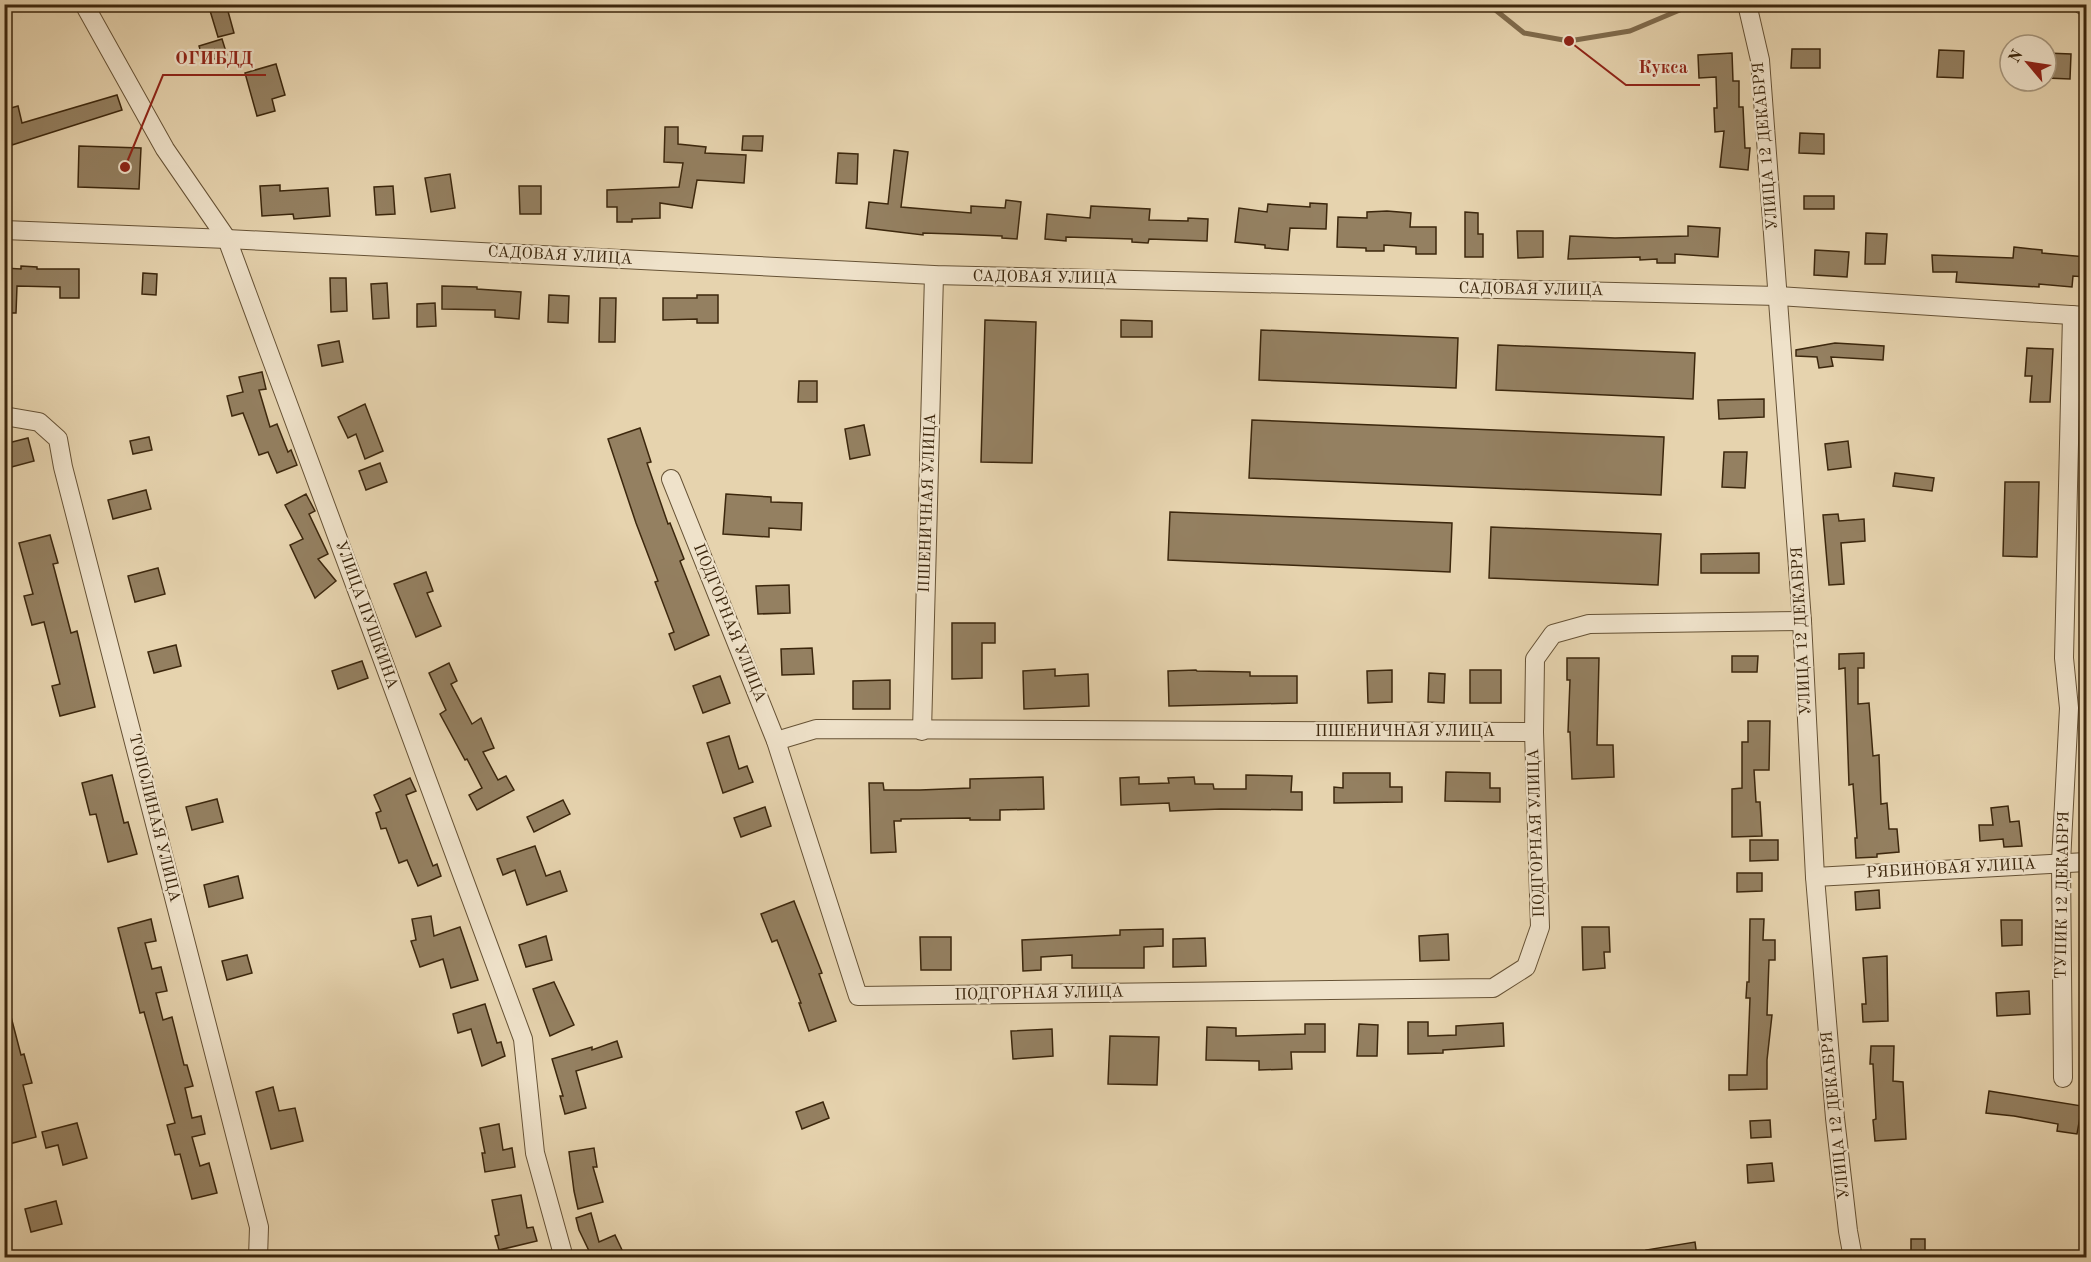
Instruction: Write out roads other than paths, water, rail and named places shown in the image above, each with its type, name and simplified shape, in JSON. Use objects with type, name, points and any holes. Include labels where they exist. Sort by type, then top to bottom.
[{"type":"street","name":"УЛИЦА ПУШКИНА","points":[[84,4],[165,149],[227,239],[523,1039],[535,1153],[564,1257]]},
{"type":"street","name":"УЛИЦА 12 ДЕКАБРЯ","points":[[1747,4],[1760,60],[1802,621],[1815,877],[1835,1118],[1853,1257]]},
{"type":"street","points":[[2081,4],[2086,7]]},
{"type":"street","name":"САДОВАЯ УЛИЦА","points":[[4,230],[934,275],[1778,296],[2079,315]]},
{"type":"street","name":"ПШЕНИЧНАЯ УЛИЦА","points":[[922,731],[934,275]]},
{"type":"street","name":"ТУПИК 12 ДЕКАБРЯ","points":[[2063,1078],[2061,862],[2078,708],[2064,658],[2079,315]]},
{"type":"street","name":"ТОПОЛИНАЯ УЛИЦА","points":[[4,416],[39,422],[58,439],[63,467],[260,1227],[258,1257]]},
{"type":"street","name":"ПОДГОРНАЯ УЛИЦА","points":[[671,479],[776,741],[858,996],[1493,988],[1526,967],[1540,927],[1534,732]]},
{"type":"street","points":[[1534,732],[1535,659],[1553,634],[1589,624],[1802,621]]},
{"type":"street","name":"ПШЕНИЧНАЯ УЛИЦА","points":[[776,741],[816,729],[1534,732]]},
{"type":"street","name":"РЯБИНОВАЯ УЛИЦА","points":[[1815,877],[2086,862]]},
{"type":"waterway","points":[[1488,4],[1524,33],[1569,41],[1630,31],[1694,4]]},
{"type":"place","name":"Кукса","points":[[1569,41]]},
{"type":"place","name":"ОГИБДД","points":[[125,167]]}]
